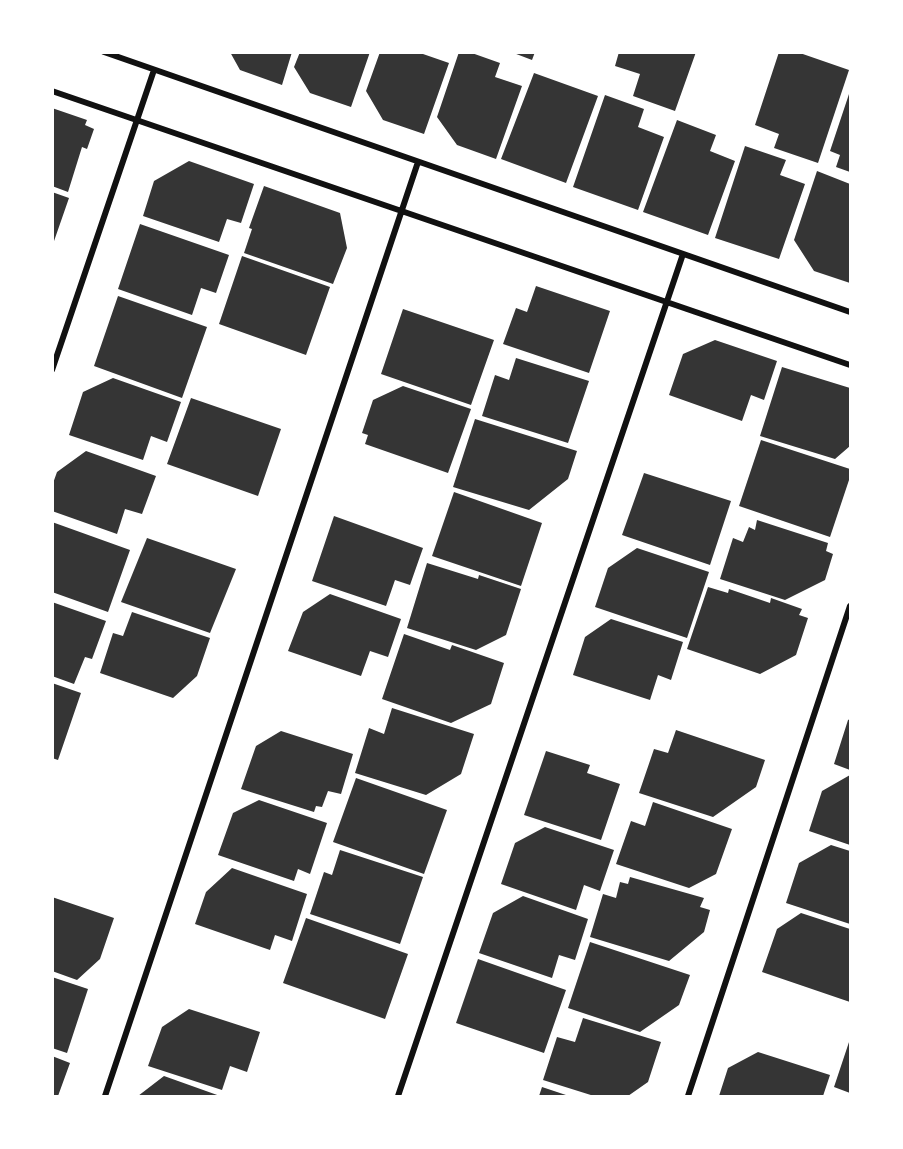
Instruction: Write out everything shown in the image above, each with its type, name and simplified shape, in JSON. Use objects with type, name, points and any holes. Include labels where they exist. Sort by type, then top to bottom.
[{"type":"street","points":[[104,52],[850,312]]},
{"type":"street","points":[[52,370],[154,70]]},
{"type":"street","points":[[52,91],[850,365]]},
{"type":"street","points":[[105,1096],[418,162]]},
{"type":"street","points":[[398,1096],[683,254]]},
{"type":"street","points":[[688,1096],[850,606]]},
{"type":"building","points":[[230,52],[292,52],[282,85],[240,70]]},
{"type":"building","points":[[300,52],[370,52],[351,107],[310,93],[294,67]]},
{"type":"building","points":[[380,52],[424,52],[423,54],[449,63],[424,134],[383,120],[366,91]]},
{"type":"building","points":[[459,52],[469,52],[500,63],[495,77],[522,86],[496,159],[457,145],[437,117]]},
{"type":"building","points":[[511,52],[535,52],[532,60]]},
{"type":"building","points":[[619,52],[696,52],[675,111],[633,96],[640,74],[615,66]]},
{"type":"building","points":[[779,52],[797,52],[849,70],[818,163],[774,148],[779,134],[755,125]]},
{"type":"building","points":[[534,73],[598,96],[566,183],[501,159]]},
{"type":"building","points":[[850,91],[850,172],[836,167],[840,155],[830,151]]},
{"type":"building","points":[[605,95],[644,109],[638,127],[664,137],[638,210],[573,187]]},
{"type":"building","points":[[52,108],[87,120],[85,125],[94,129],[87,149],[82,147],[68,192],[52,186]]},
{"type":"building","points":[[677,120],[716,135],[710,151],[735,161],[708,235],[643,212]]},
{"type":"building","points":[[745,146],[786,160],[780,175],[805,184],[779,259],[715,238]]},
{"type":"building","points":[[189,161],[254,184],[241,223],[227,219],[219,242],[143,216],[154,181]]},
{"type":"building","points":[[817,171],[850,184],[850,283],[814,271],[794,240]]},
{"type":"building","points":[[264,186],[340,213],[347,248],[333,284],[244,253],[252,229],[249,228]]},
{"type":"building","points":[[52,192],[69,198],[53,244],[52,244]]},
{"type":"building","points":[[140,224],[229,255],[216,293],[201,288],[192,315],[118,289]]},
{"type":"building","points":[[242,256],[330,287],[306,355],[219,324]]},
{"type":"building","points":[[536,286],[610,311],[589,373],[503,344],[516,308],[527,312]]},
{"type":"building","points":[[118,296],[207,327],[182,398],[94,366]]},
{"type":"building","points":[[403,309],[494,340],[471,405],[381,374]]},
{"type":"building","points":[[715,340],[777,361],[764,400],[751,395],[742,421],[669,395],[683,354]]},
{"type":"building","points":[[516,358],[589,381],[568,443],[482,416],[495,375],[509,380]]},
{"type":"building","points":[[782,367],[850,388],[850,446],[835,459],[760,436]]},
{"type":"building","points":[[113,378],[181,402],[167,442],[151,436],[143,460],[69,435],[83,392]]},
{"type":"building","points":[[403,386],[471,409],[448,473],[365,444],[368,435],[362,433],[373,400]]},
{"type":"building","points":[[191,398],[281,429],[258,496],[167,464]]},
{"type":"building","points":[[475,419],[577,451],[568,479],[529,510],[453,487]]},
{"type":"building","points":[[761,440],[850,469],[850,477],[830,537],[739,506]]},
{"type":"building","points":[[86,451],[156,476],[142,514],[125,509],[117,534],[52,511],[52,486],[57,472]]},
{"type":"building","points":[[644,473],[731,501],[710,565],[622,535]]},
{"type":"building","points":[[454,492],[542,523],[521,586],[432,556]]},
{"type":"building","points":[[334,516],[423,548],[410,585],[395,580],[386,606],[312,581]]},
{"type":"building","points":[[757,520],[828,543],[826,551],[833,554],[825,580],[785,600],[720,579],[733,538],[743,542],[749,527],[755,530]]},
{"type":"building","points":[[52,522],[130,550],[108,612],[52,592]]},
{"type":"building","points":[[147,538],[236,569],[210,633],[121,602]]},
{"type":"building","points":[[637,548],[709,572],[687,638],[595,607],[608,568]]},
{"type":"building","points":[[427,563],[478,579],[479,575],[521,589],[506,635],[476,650],[407,628]]},
{"type":"building","points":[[708,587],[728,593],[729,589],[770,603],[771,598],[802,609],[799,615],[808,618],[796,655],[760,674],[687,649]]},
{"type":"building","points":[[330,594],[401,619],[388,657],[370,651],[361,676],[288,651],[303,612]]},
{"type":"building","points":[[52,602],[106,621],[92,659],[85,657],[74,684],[52,676]]},
{"type":"building","points":[[132,612],[210,638],[197,676],[173,698],[100,673],[113,633],[123,636]]},
{"type":"building","points":[[611,619],[683,642],[671,680],[658,675],[650,700],[573,675],[585,637]]},
{"type":"building","points":[[404,634],[450,650],[452,645],[504,663],[491,704],[451,723],[382,699]]},
{"type":"building","points":[[52,683],[81,693],[58,760],[52,758]]},
{"type":"building","points":[[392,708],[474,734],[461,774],[426,795],[355,773],[369,728],[384,734]]},
{"type":"building","points":[[850,719],[850,770],[834,764]]},
{"type":"building","points":[[676,730],[765,760],[756,787],[713,817],[639,793],[654,749],[668,753]]},
{"type":"building","points":[[281,731],[353,754],[341,794],[328,791],[322,807],[316,806],[314,812],[241,789],[256,746]]},
{"type":"building","points":[[546,751],[590,765],[587,773],[620,784],[601,840],[524,815]]},
{"type":"building","points":[[850,775],[850,845],[809,831],[822,791]]},
{"type":"building","points":[[356,778],[447,810],[424,874],[333,842]]},
{"type":"building","points":[[259,800],[327,823],[310,874],[298,869],[294,881],[218,855],[233,813]]},
{"type":"building","points":[[653,802],[732,829],[716,874],[689,888],[616,864],[631,821],[645,826]]},
{"type":"building","points":[[545,827],[614,850],[600,891],[584,885],[576,910],[501,884],[515,843]]},
{"type":"building","points":[[831,845],[850,851],[850,924],[786,903],[799,863]]},
{"type":"building","points":[[340,850],[423,877],[400,944],[310,914],[324,872],[332,875]]},
{"type":"building","points":[[232,868],[307,894],[292,941],[275,935],[270,950],[195,924],[206,892]]},
{"type":"building","points":[[630,877],[704,898],[700,907],[710,910],[704,932],[669,961],[590,937],[603,894],[616,898],[620,882],[628,884]]},
{"type":"building","points":[[523,896],[588,919],[575,960],[559,955],[552,978],[479,953],[493,913]]},
{"type":"building","points":[[52,897],[114,918],[100,959],[77,980],[52,971]]},
{"type":"building","points":[[801,913],[850,929],[850,1002],[762,972],[777,929]]},
{"type":"building","points":[[306,918],[408,954],[385,1019],[283,983]]},
{"type":"building","points":[[590,942],[690,975],[679,1005],[640,1032],[568,1008]]},
{"type":"building","points":[[478,959],[566,990],[544,1053],[456,1023]]},
{"type":"building","points":[[52,977],[88,989],[67,1053],[52,1048]]},
{"type":"building","points":[[189,1009],[260,1032],[247,1072],[230,1066],[222,1090],[148,1066],[162,1027]]},
{"type":"building","points":[[583,1018],[661,1042],[648,1082],[628,1096],[594,1096],[543,1080],[557,1037],[575,1042]]},
{"type":"building","points":[[850,1039],[850,1093],[834,1087]]},
{"type":"building","points":[[758,1052],[830,1075],[823,1096],[719,1096],[728,1068]]},
{"type":"building","points":[[52,1056],[70,1063],[58,1096],[52,1096]]},
{"type":"building","points":[[164,1076],[220,1096],[138,1096]]},
{"type":"building","points":[[542,1087],[569,1096],[539,1096]]}]
